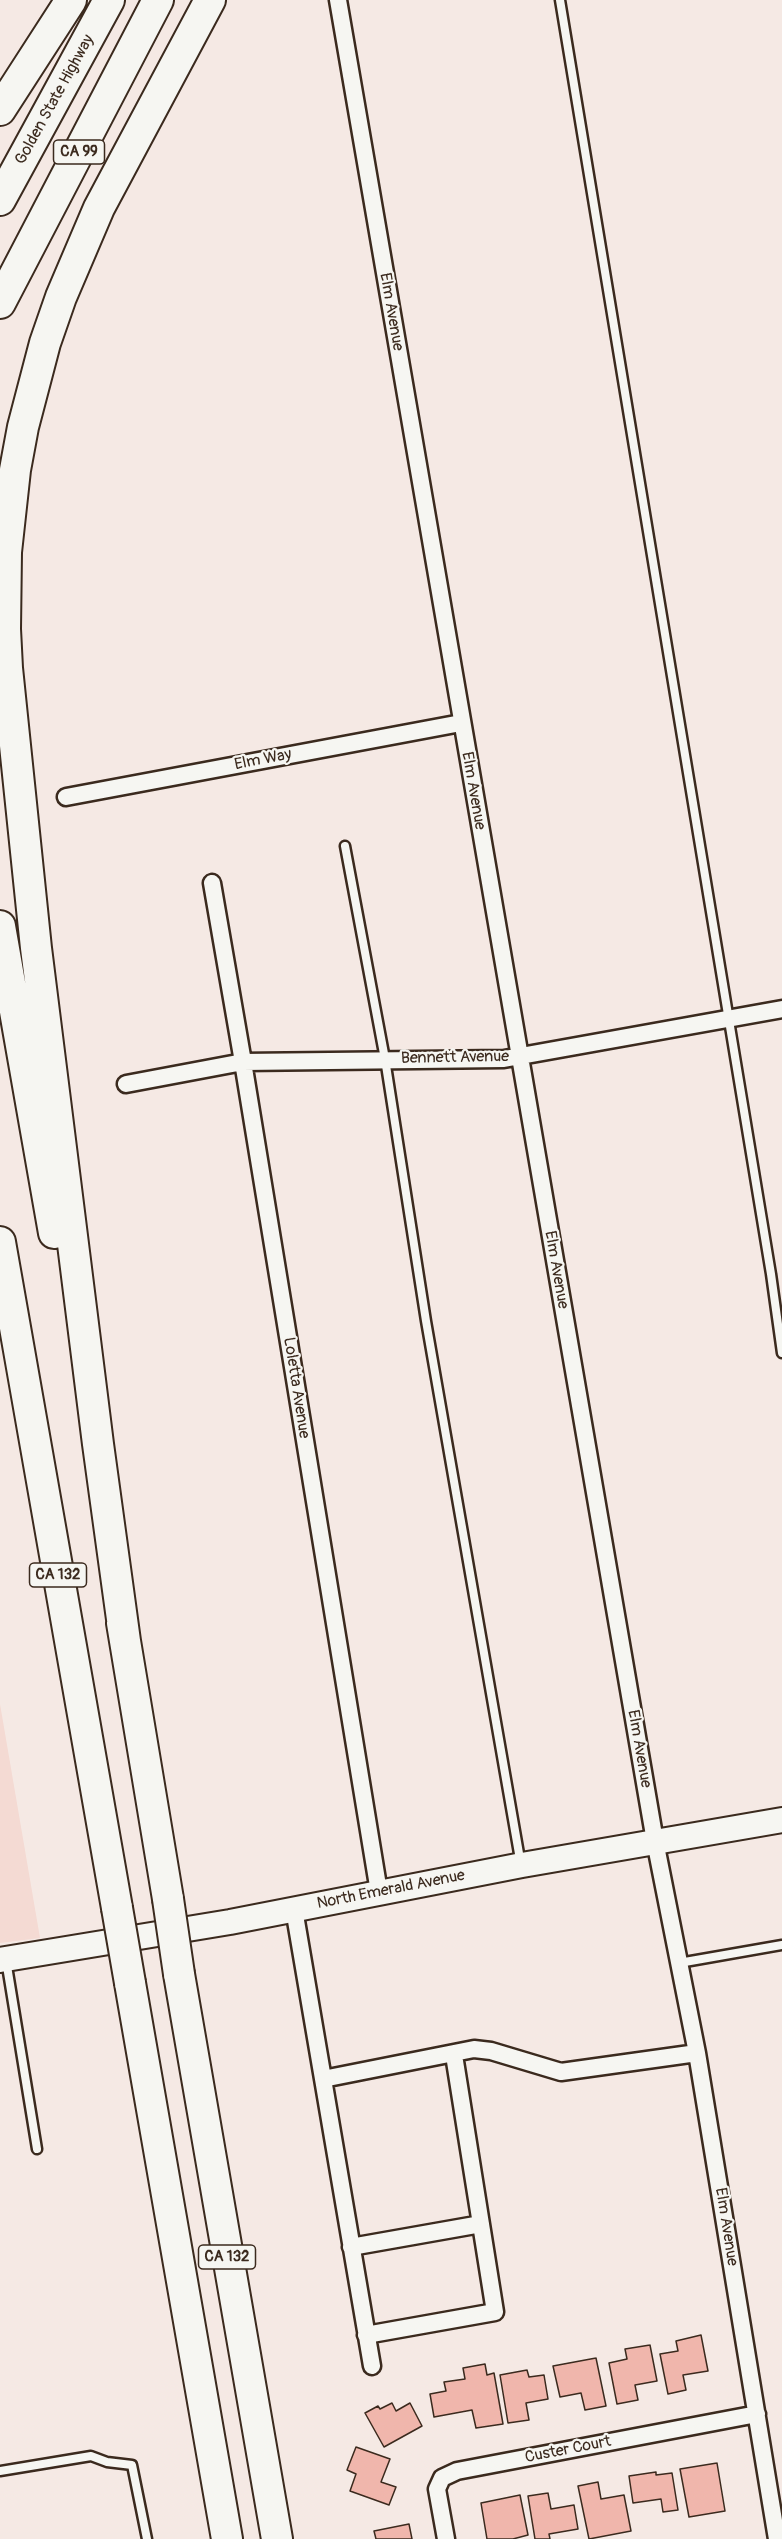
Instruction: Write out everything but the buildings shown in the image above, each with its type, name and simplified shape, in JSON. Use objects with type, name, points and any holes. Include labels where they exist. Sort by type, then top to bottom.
[{"type":"highway","points":[[0,110],[71,0]]},
{"type":"highway","name":"Golden State Highway","points":[[0,200],[110,0]]},
{"type":"highway","name":"CA 99","points":[[0,303],[158,0]]},
{"type":"highway","name":"CA 132","points":[[210,0],[99,208],[61,297],[39,364],[23,427],[6,552],[7,668],[36,948],[125,1641],[179,1974],[277,2539]]},
{"type":"highway","points":[[0,926],[125,1641]]},
{"type":"highway","name":"CA 132","points":[[0,1242],[227,2539]]},
{"type":"street","name":"Elm Avenue","points":[[338,0],[655,1841],[697,2053],[777,2539]]},
{"type":"street","name":"Elm Way","points":[[66,797],[461,723]]},
{"type":"street","name":"Loletta Avenue","points":[[212,884],[379,1892]]},
{"type":"street","name":"Bennett Avenue","points":[[126,1084],[243,1062],[385,1059],[486,1060],[782,1009]]},
{"type":"street","name":"North Emerald Avenue","points":[[3,1960],[782,1820]]},
{"type":"street","points":[[294,1909],[372,2366]]},
{"type":"street","points":[[323,2079],[454,2055],[474,2049],[491,2051],[561,2072],[697,2053]]},
{"type":"street","points":[[366,2335],[495,2312],[454,2055]]},
{"type":"street","points":[[351,2247],[481,2224]]},
{"type":"street","name":"Custer Court","points":[[446,2539],[437,2489],[442,2478],[457,2471],[757,2414]]},
{"type":"lane","points":[[560,0],[729,1018],[782,1353]]},
{"type":"lane","points":[[345,846],[385,1059],[428,1333],[522,1865]]},
{"type":"lane","points":[[679,1963],[782,1945]]},
{"type":"lane","points":[[3,1960],[37,2149]]},
{"type":"lane","points":[[0,2471],[90,2456],[107,2462],[132,2465],[147,2539]]},
{"type":"shaded area","points":[[0,1704],[40,1938],[0,1943]]}]
